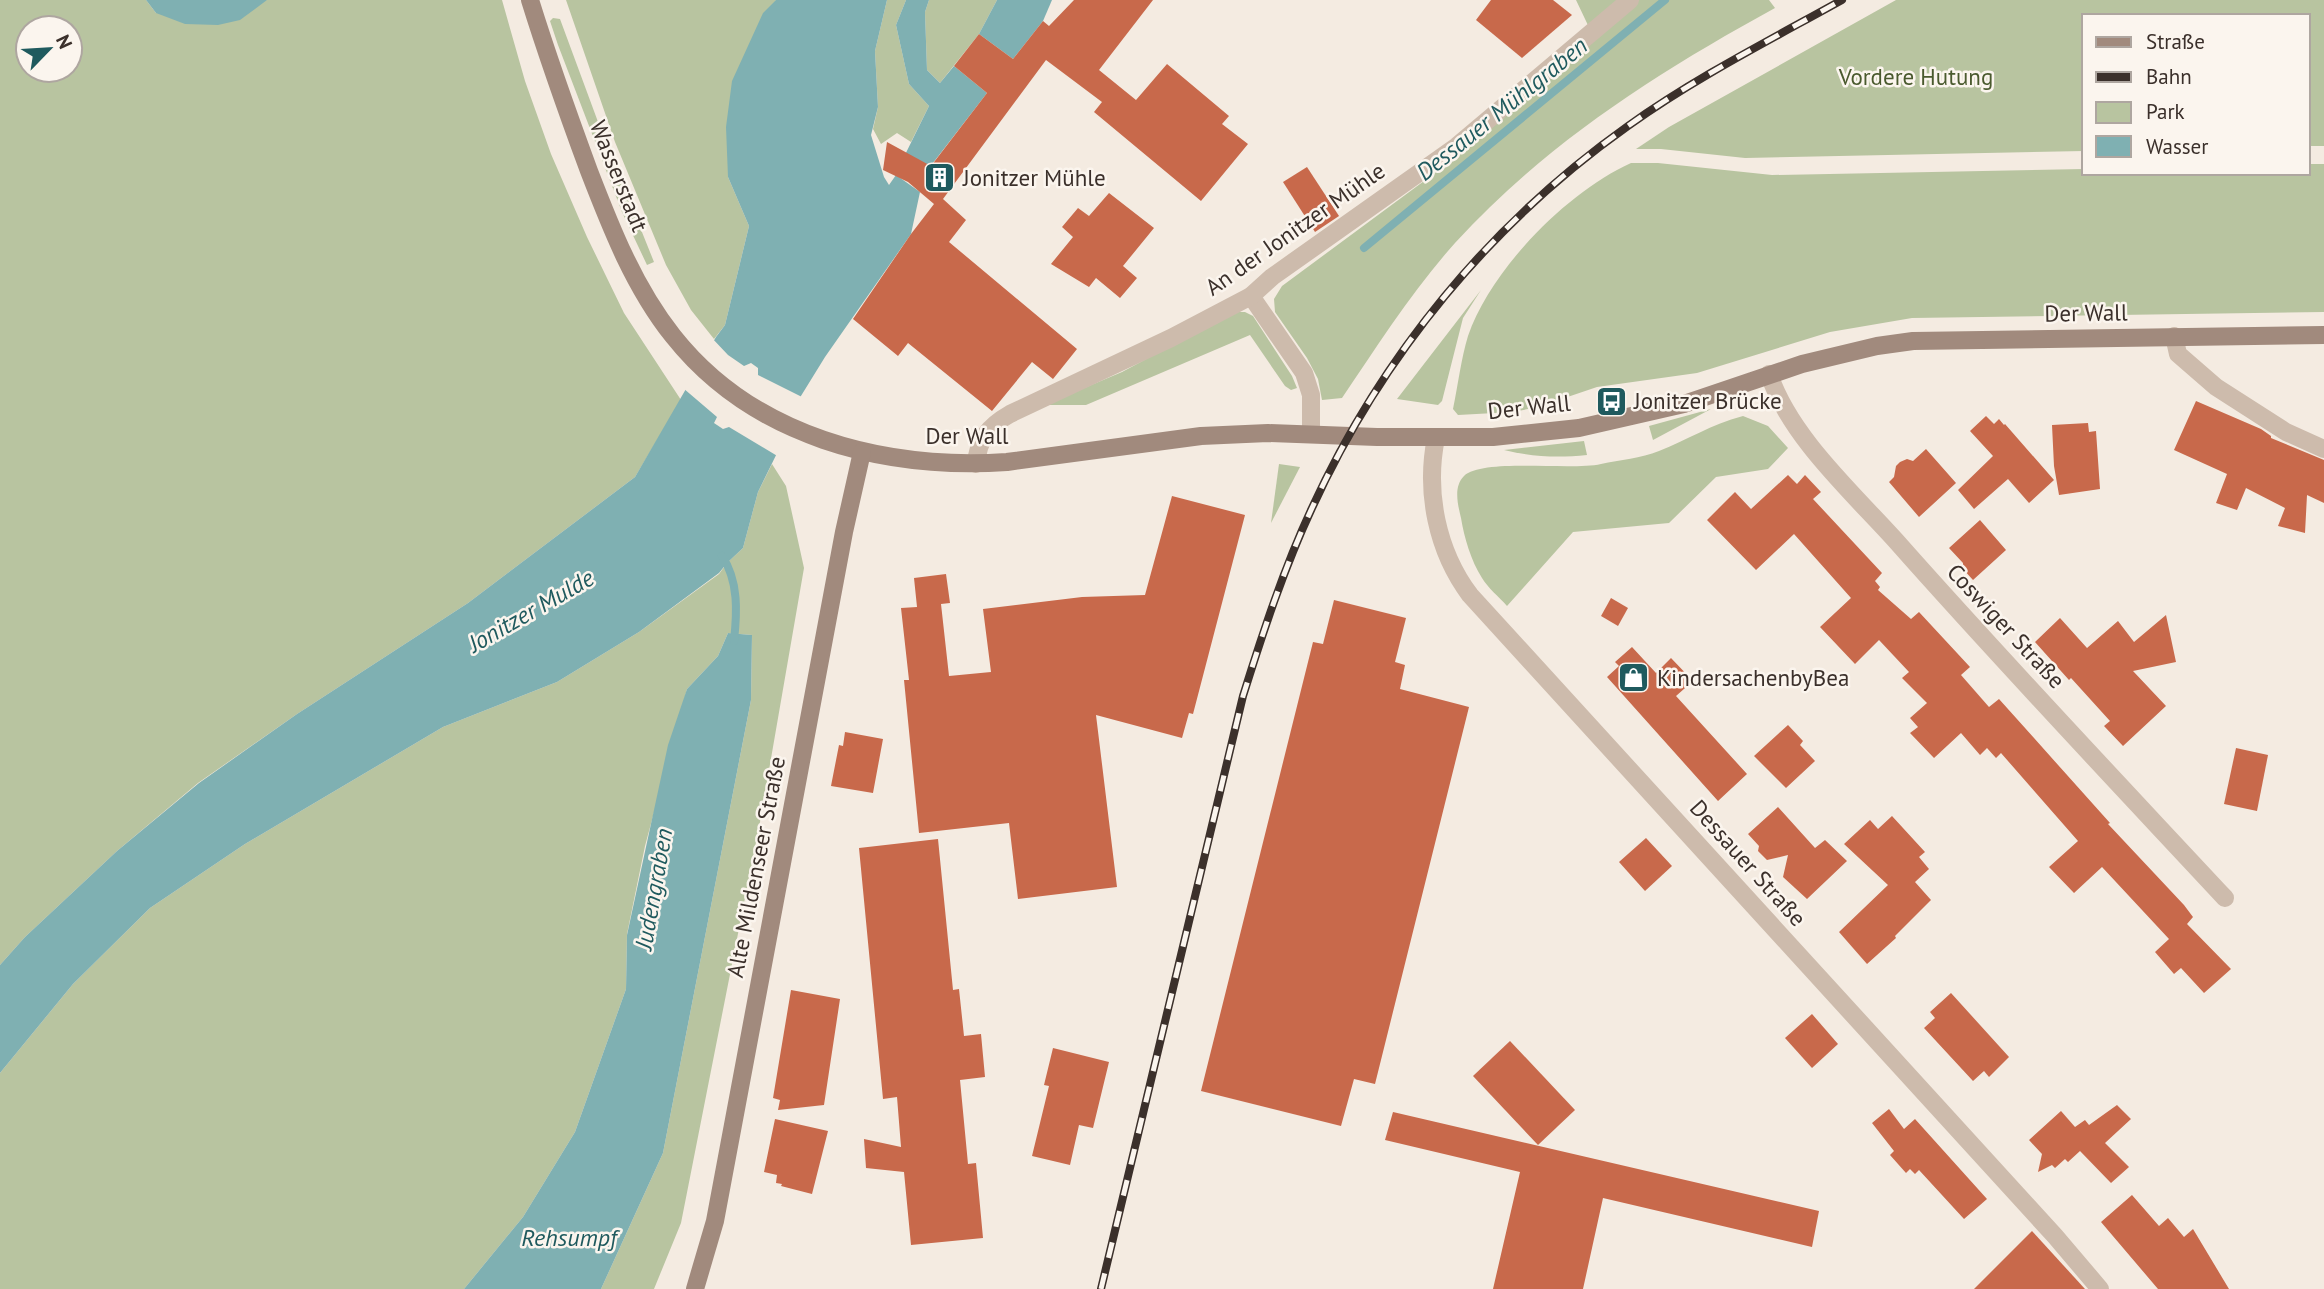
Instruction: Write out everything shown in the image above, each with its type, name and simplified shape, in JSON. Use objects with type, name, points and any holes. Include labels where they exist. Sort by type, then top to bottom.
[{"type":"main road","name":"Wasserstadt","points":[[530,0],[607,218],[648,301],[673,336],[722,385],[749,405],[816,439]]},
{"type":"main road","name":"Der Wall","points":[[816,439],[862,453],[933,463],[976,464],[1201,436],[1311,433],[1436,438],[1493,437],[1579,428],[1684,404],[1769,374],[1833,356],[1913,341],[2324,335]]},
{"type":"main road","name":"Alte Mildenseer Straße","points":[[695,1289],[715,1221],[844,532],[862,453]]},
{"type":"street","name":"An der Jonitzer Mühle","points":[[976,464],[983,436],[1004,417],[1171,338],[1251,296],[1272,277],[1457,146],[1630,0]]},
{"type":"street","points":[[1251,296],[1304,373],[1311,395],[1311,433]]},
{"type":"street","points":[[2175,336],[2178,354],[2182,359],[2216,387],[2286,432],[2324,449]]},
{"type":"street","name":"Coswiger Straße","points":[[1769,374],[1775,392],[1797,431],[1961,614],[2225,898]]},
{"type":"street","name":"Dessauer Straße","points":[[1436,438],[1431,472],[1435,513],[1455,575],[1470,595],[2055,1236],[2100,1289]]},
{"type":"green space","points":[[0,0],[146,0],[156,13],[267,0],[502,0],[525,81],[551,154],[587,237],[624,313],[681,400],[635,477],[468,603],[297,714],[198,783],[117,851],[25,937],[0,965]]},
{"type":"green space","points":[[566,0],[776,0],[728,177],[749,226],[725,325],[714,339],[691,310],[666,265],[615,142]]},
{"type":"green space","points":[[887,0],[906,0],[896,25],[909,84],[929,106],[911,142],[897,133],[881,144],[873,129],[878,107],[875,51]]},
{"type":"green space","points":[[929,0],[997,0],[979,34],[940,83],[927,70],[925,12]]},
{"type":"green space","points":[[1576,0],[1769,0],[1775,8],[1646,84],[1565,142],[1527,174],[1490,207],[1439,261],[1342,398],[1322,400],[1318,379],[1307,358],[1275,312],[1274,299],[1282,286],[1443,167],[1595,40]]},
{"type":"green space","name":"Vordere Hutung","points":[[1896,0],[2324,0],[2324,146],[2310,146],[2310,14],[2082,14],[2082,151],[1745,158],[1636,149],[1669,127]]},
{"type":"green space","points":[[553,18],[560,19],[654,262],[647,265],[622,212],[558,45],[550,21]]},
{"type":"green space","points":[[1631,163],[1658,163],[1772,175],[2082,169],[2082,175],[2310,175],[2310,164],[2324,164],[2324,312],[1912,318],[1830,332],[1697,373],[1597,387],[1538,407],[1513,412],[1458,415],[1453,409],[1468,336],[1494,285],[1534,235],[1557,213],[1607,176]]},
{"type":"green space","points":[[1481,290],[1463,318],[1442,401],[1438,405],[1397,399]]},
{"type":"green space","points":[[1234,312],[1245,312],[1253,316],[1297,388],[1291,390],[1285,386],[1250,335],[1086,405],[1044,405],[1122,372]]},
{"type":"green space","points":[[1711,409],[1653,440],[1649,426]]},
{"type":"green space","points":[[1743,416],[1768,426],[1788,448],[1768,469],[1716,477],[1669,523],[1573,532],[1507,606],[1482,578],[1468,549],[1459,508],[1457,491],[1464,476],[1489,468],[1587,466],[1638,457]]},
{"type":"green space","points":[[1584,441],[1587,455],[1546,456],[1504,450]]},
{"type":"green space","points":[[772,464],[786,486],[804,568],[760,822],[681,1223],[654,1289],[601,1289],[663,1153],[751,700],[752,635],[728,633],[718,656],[687,689],[645,846],[627,934],[626,989],[575,1132],[523,1217],[464,1289],[0,1289],[0,1073],[73,984],[150,908],[245,844],[443,727],[557,682],[639,632],[719,574],[743,548],[758,492]]},
{"type":"green space","points":[[1279,464],[1300,467],[1271,523]]},
{"type":"water","points":[[146,0],[267,0],[240,20],[218,25],[185,24],[156,13]]},
{"type":"water","name":"Jonitzer Mulde","points":[[776,0],[887,0],[875,51],[878,107],[871,135],[889,185],[896,175],[920,192],[911,234],[825,357],[796,404],[781,445],[758,492],[743,548],[719,573],[639,632],[557,682],[443,727],[245,844],[150,908],[73,984],[0,1073],[0,965],[25,937],[117,851],[199,783],[297,714],[468,603],[635,477],[725,325],[749,226],[728,177],[726,127],[732,81],[763,13]]},
{"type":"water","points":[[906,0],[929,0],[925,12],[927,70],[940,83],[954,66],[987,93],[919,181],[900,165],[929,106],[909,84],[896,25]]},
{"type":"water","points":[[997,0],[1052,0],[1043,21],[1013,59],[979,34]]},
{"type":"water","name":"Rehsumpf","points":[[728,633],[752,635],[751,700],[663,1153],[601,1289],[464,1289],[523,1217],[575,1132],[626,989],[627,935],[668,745],[687,689],[718,656]]},
{"type":"pier","points":[[711,337],[728,355],[744,366],[751,363],[758,368],[758,375],[804,398],[779,457],[729,427],[723,429],[714,423],[717,417],[683,388]]},
{"type":"building","points":[[1074,0],[1153,0],[1099,70],[1136,100],[1167,64],[1229,116],[1222,124],[1248,144],[1201,201],[1094,112],[1102,102],[1046,60],[943,199],[966,220],[949,242],[1077,349],[1053,379],[1032,362],[992,411],[908,343],[898,356],[853,319],[934,204],[908,182],[883,170],[887,142],[931,166],[987,93],[954,66],[979,34],[1013,59],[1043,21],[1049,26]]},
{"type":"building","points":[[1491,0],[1553,0],[1572,15],[1522,58],[1476,20]]},
{"type":"building","points":[[1307,167],[1339,216],[1315,232],[1283,182]]},
{"type":"building","points":[[1109,193],[1154,228],[1123,266],[1137,278],[1120,298],[1096,278],[1089,287],[1051,264],[1073,237],[1062,227],[1078,208],[1089,216]]},
{"type":"building","points":[[2196,401],[2261,429],[2271,438],[2324,460],[2324,503],[2307,495],[2305,533],[2278,526],[2285,508],[2246,488],[2237,510],[2216,503],[2227,474],[2174,450]]},
{"type":"building","points":[[1986,416],[1994,424],[1999,419],[2005,424],[2054,480],[2029,503],[2008,479],[1974,509],[1958,490],[1993,456],[1970,431]]},
{"type":"building","points":[[2088,423],[2089,432],[2096,431],[2100,489],[2059,495],[2052,425]]},
{"type":"building","points":[[1926,449],[1956,483],[1919,517],[1889,482],[1900,462],[1907,459],[1913,461]]},
{"type":"building","points":[[1788,475],[1797,484],[1805,475],[1821,492],[1813,499],[1882,573],[1875,581],[1880,587],[1878,590],[1911,619],[1919,612],[1970,667],[1961,675],[1989,707],[1999,699],[2110,823],[2108,824],[2184,905],[2193,917],[2187,924],[2231,969],[2204,993],[2181,968],[2174,974],[2155,952],[2169,939],[2102,867],[2074,893],[2049,867],[2078,841],[2001,753],[1996,758],[1987,748],[1980,755],[1961,733],[1934,758],[1910,733],[1918,727],[1910,718],[1927,703],[1902,678],[1909,672],[1879,640],[1855,664],[1820,627],[1851,598],[1794,534],[1756,570],[1707,520],[1735,492],[1751,509]]},
{"type":"building","points":[[1172,496],[1245,515],[1193,714],[1189,713],[1182,738],[1096,715],[1117,887],[1018,899],[1009,823],[919,833],[904,680],[909,680],[901,608],[917,607],[914,578],[946,574],[950,603],[941,604],[949,676],[991,672],[983,609],[1082,597],[1145,595]]},
{"type":"building","points":[[1980,520],[2006,550],[1973,580],[1963,569],[1963,563],[1949,548]]},
{"type":"building","points":[[1611,598],[1628,608],[1618,626],[1601,616]]},
{"type":"building","points":[[1334,600],[1406,618],[1395,662],[1405,665],[1400,689],[1469,707],[1375,1084],[1354,1079],[1341,1126],[1201,1091],[1313,642],[1323,644]]},
{"type":"building","points":[[2166,615],[2176,662],[2133,671],[2166,706],[2123,746],[2104,726],[2110,721],[2035,642],[2060,618],[2087,648],[2118,621],[2134,642]]},
{"type":"building","points":[[1632,647],[1656,673],[1671,658],[1693,681],[1676,696],[1747,774],[1718,801],[1607,677],[1619,666],[1615,662]]},
{"type":"building","points":[[1788,725],[1803,741],[1800,745],[1815,761],[1786,788],[1754,756]]},
{"type":"building","points":[[845,732],[883,739],[873,793],[831,786],[839,745],[843,746]]},
{"type":"building","points":[[2236,748],[2268,755],[2257,811],[2224,804]]},
{"type":"building","points":[[1778,807],[1815,848],[1825,840],[1847,861],[1807,899],[1783,877],[1788,855],[1767,860],[1748,834]]},
{"type":"building","points":[[1892,816],[1925,852],[1919,857],[1929,869],[1915,882],[1931,900],[1896,938],[1867,964],[1839,932],[1888,885],[1844,844],[1870,820],[1878,829]]},
{"type":"building","points":[[1646,838],[1672,866],[1645,891],[1619,862]]},
{"type":"building","points":[[938,839],[953,990],[959,989],[964,1036],[981,1034],[985,1077],[960,1080],[968,1164],[976,1163],[983,1238],[911,1245],[904,1172],[866,1168],[864,1139],[901,1147],[897,1097],[883,1099],[859,848]]},
{"type":"building","points":[[791,990],[840,999],[824,1105],[778,1110],[780,1100],[773,1098]]},
{"type":"building","points":[[1951,993],[2009,1057],[1989,1077],[1984,1071],[1973,1081],[1924,1028],[1935,1018],[1930,1012]]},
{"type":"building","points":[[1812,1014],[1838,1044],[1812,1068],[1785,1038]]},
{"type":"building","points":[[1510,1041],[1575,1110],[1538,1145],[1473,1076]]},
{"type":"building","points":[[1053,1048],[1109,1062],[1093,1128],[1079,1125],[1070,1165],[1032,1156],[1049,1086],[1044,1085]]},
{"type":"building","points":[[2117,1105],[2131,1119],[2105,1143],[2129,1167],[2111,1183],[2080,1151],[2068,1162],[2065,1159],[2055,1168],[2052,1165],[2038,1172],[2042,1154],[2029,1140],[2061,1111],[2075,1127],[2085,1120],[2089,1125]]},
{"type":"building","points":[[1889,1109],[1904,1129],[1915,1119],[1987,1199],[1964,1219],[1919,1170],[1915,1174],[1910,1169],[1906,1173],[1890,1155],[1894,1151],[1872,1123]]},
{"type":"building","points":[[1393,1112],[1819,1211],[1812,1247],[1603,1198],[1583,1289],[1493,1289],[1520,1172],[1385,1140]]},
{"type":"building","points":[[775,1119],[828,1131],[812,1194],[781,1186],[782,1184],[776,1183],[777,1175],[764,1172]]},
{"type":"building","points":[[2132,1195],[2159,1226],[2168,1218],[2184,1237],[2193,1229],[2229,1289],[2158,1289],[2101,1222]]},
{"type":"building","points":[[2032,1231],[2085,1289],[1974,1289]]},
{"type":"waterway","name":"Dessauer Mühlgraben","points":[[1364,248],[1665,0]]},
{"type":"waterway","name":"Judengraben","points":[[722,556],[734,586],[734,641]]},
{"type":"railway","points":[[1101,1289],[1243,696],[1292,554],[1340,452],[1407,345],[1486,249],[1531,205],[1578,164],[1653,108],[1842,0]]},
{"type":"place","name":"Jonitzer Mühle","points":[[940,178]]},
{"type":"place","name":"Jonitzer Brücke","points":[[1611,401]]},
{"type":"place","name":"KindersachenbyBea","points":[[1634,678]]}]
